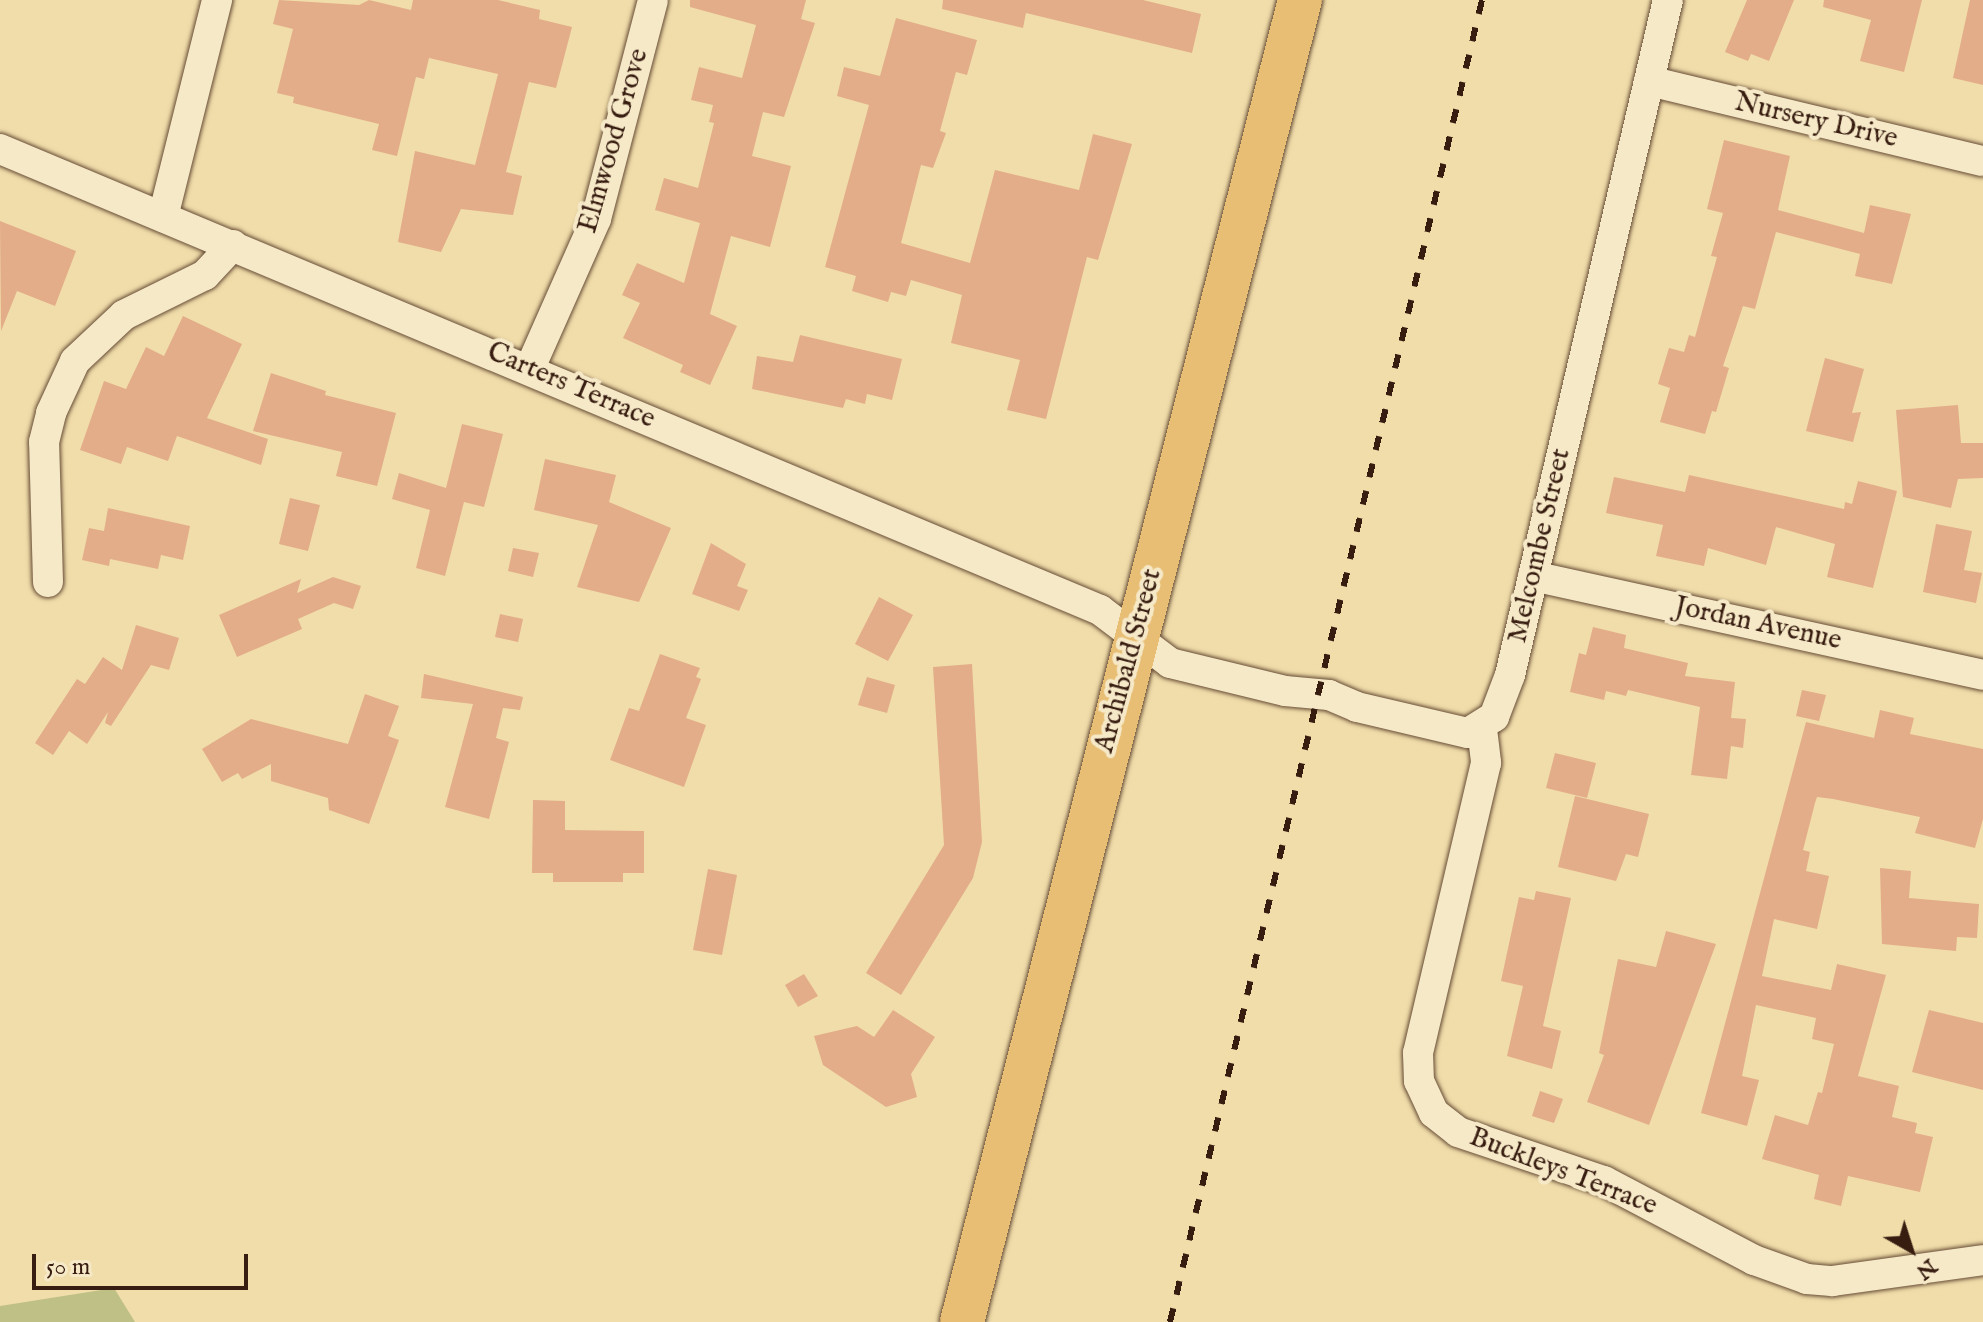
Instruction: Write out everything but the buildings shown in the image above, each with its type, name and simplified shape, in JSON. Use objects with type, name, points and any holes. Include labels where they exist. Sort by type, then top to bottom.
[{"type":"highway","name":"Archibald Street","points":[[962,1322],[1300,0]]},
{"type":"street","points":[[163,217],[217,0]]},
{"type":"street","name":"Elmwood Grove","points":[[530,368],[596,219],[653,0]]},
{"type":"street","name":"Melcombe Street","points":[[1482,729],[1501,708],[1668,0]]},
{"type":"street","name":"Nursery Drive","points":[[1649,81],[1983,161]]},
{"type":"street","name":"Carters Terrace","points":[[0,149],[530,368],[1100,610],[1135,637]]},
{"type":"street","points":[[48,582],[44,442],[51,413],[75,361],[124,315],[205,275],[233,245]]},
{"type":"street","name":"Jordan Avenue","points":[[1533,576],[1983,675]]},
{"type":"street","points":[[1135,637],[1170,663],[1285,691],[1329,695],[1461,732],[1482,729]]},
{"type":"street","name":"Buckleys Terrace","points":[[1482,729],[1486,763],[1418,1053],[1419,1081],[1434,1113],[1458,1132],[1604,1181],[1754,1260],[1807,1279],[1832,1281],[1983,1260]]},
{"type":"green space","points":[[114,1288],[135,1322],[0,1322],[0,1306]]},
{"type":"railway","points":[[1170,1322],[1482,0]]}]
